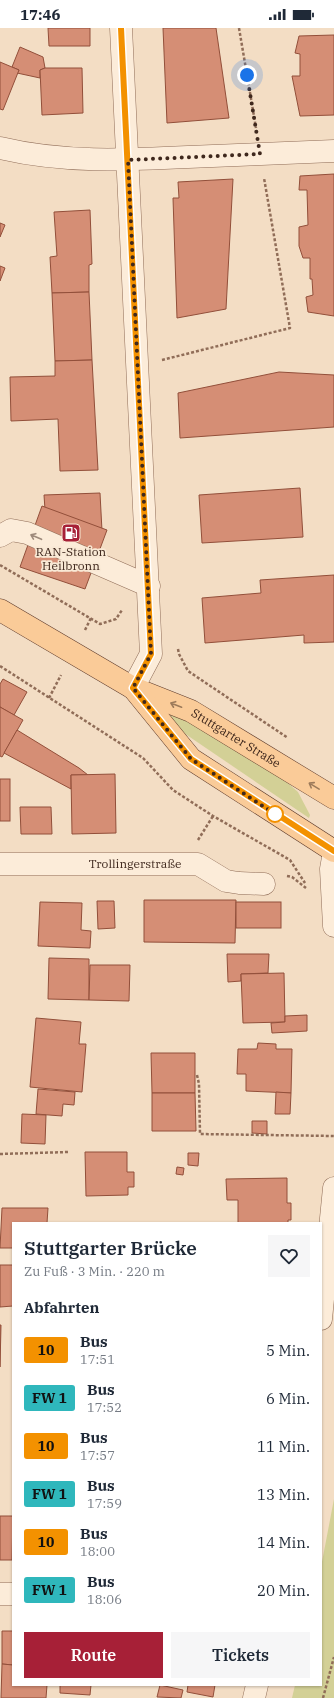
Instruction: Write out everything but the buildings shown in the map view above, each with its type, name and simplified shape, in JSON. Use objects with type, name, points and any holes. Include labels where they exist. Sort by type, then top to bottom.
[{"type":"main road","name":"Stuttgarter Straße","points":[[0,610],[133,688],[191,710],[334,798]]},
{"type":"main road","name":"Stuttgarter Straße","points":[[133,688],[191,759],[334,852]]},
{"type":"street","points":[[121,28],[149,586],[151,654],[133,688]]},
{"type":"street","points":[[0,148],[85,160],[128,160],[334,151]]},
{"type":"street","points":[[0,536],[11,530],[27,533],[149,586]]},
{"type":"street","points":[[334,852],[331,870],[334,926]]},
{"type":"street","name":"Trollingerstraße","points":[[0,864],[187,863],[198,864],[226,881],[264,884]]},
{"type":"street","points":[[322,1309],[334,1188]]},
{"type":"street","points":[[0,1594],[12,1594]]},
{"type":"street","points":[[254,1698],[257,1686]]},
{"type":"path","points":[[239,28],[260,154]]},
{"type":"path","points":[[138,366],[290,328],[264,183]]},
{"type":"path","points":[[0,565],[100,624],[116,619],[126,604],[150,612]]},
{"type":"path","points":[[178,647],[179,654],[188,671],[294,741]]},
{"type":"path","points":[[0,666],[143,758],[173,790],[213,816],[290,860],[309,889],[292,877],[281,874],[268,875],[264,884]]},
{"type":"path","points":[[201,834],[213,816]]},
{"type":"path","points":[[197,1075],[199,1084],[200,1134],[334,1136]]},
{"type":"path","points":[[0,1154],[69,1152]]},
{"type":"path","points":[[323,1698],[334,1657]]},
{"type":"shaded area","points":[[167,705],[281,777],[298,792],[310,815],[309,818],[178,729],[165,710]]},
{"type":"shaded area","points":[[334,1499],[334,1698],[292,1698],[295,1686],[322,1686],[322,1562]]},
{"type":"bus line","name":"10","points":[[121,28],[149,586],[151,654],[133,688],[191,759],[334,851]]},
{"type":"place","name":"RAN-Station Heilbronn","points":[[71,533]]},
{"type":"route","points":[[247,75],[260,154],[128,160],[151,654],[133,688],[191,759],[275,814]]}]
